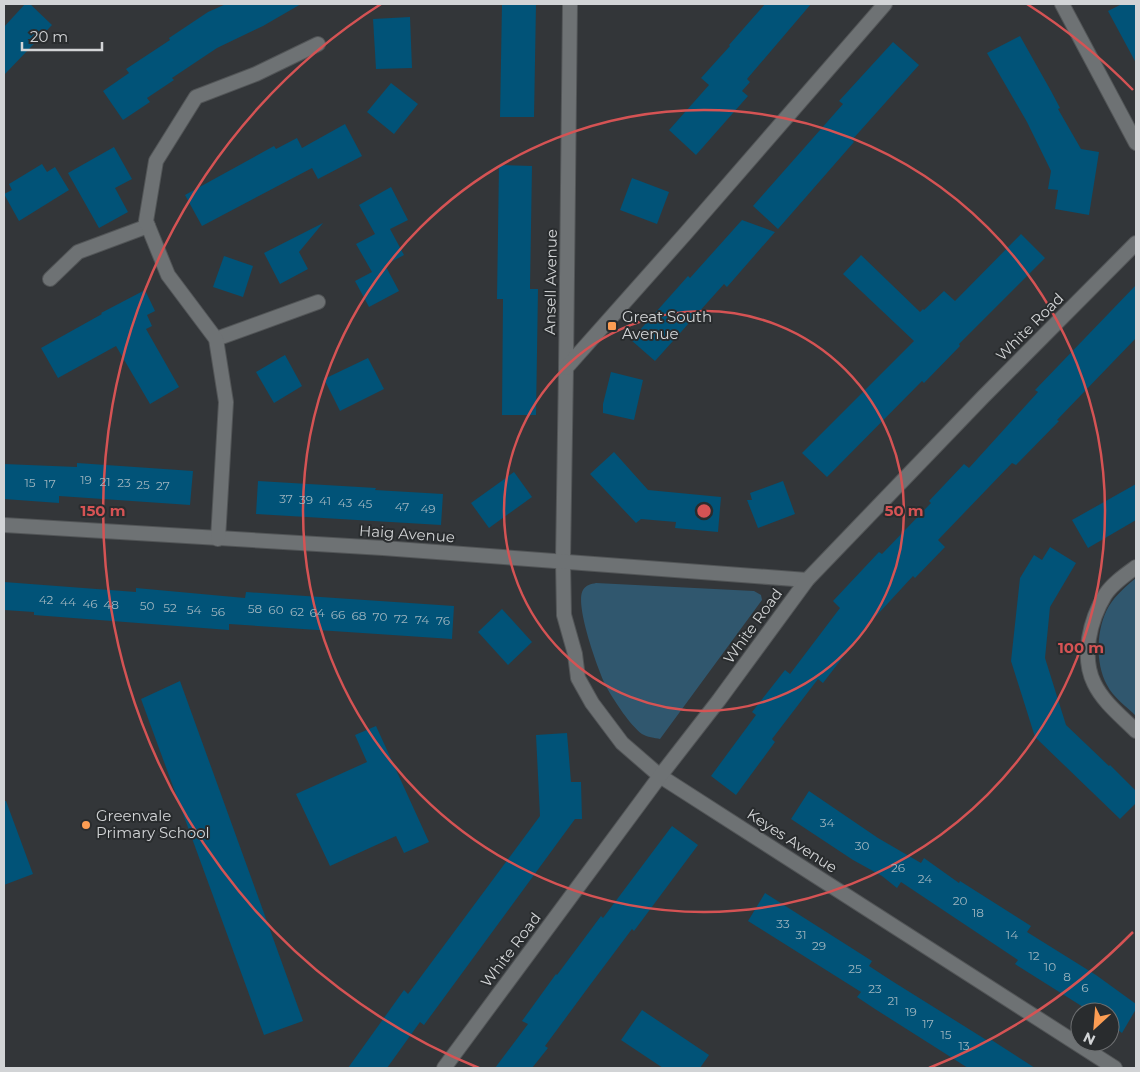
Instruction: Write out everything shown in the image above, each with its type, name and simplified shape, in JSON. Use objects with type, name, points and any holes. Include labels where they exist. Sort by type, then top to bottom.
[{"type":"street","name":"Ansell Avenue","points":[[562,561],[570,4]]},
{"type":"street","points":[[566,368],[885,4]]},
{"type":"street","points":[[1062,4],[1136,143]]},
{"type":"street","points":[[218,539],[226,402],[216,339],[168,276],[146,221],[156,161],[196,97],[256,74],[318,44]]},
{"type":"street","points":[[50,279],[78,252],[148,226]]},
{"type":"street","name":"White Road","points":[[444,1068],[807,580],[983,397],[1136,243]]},
{"type":"street","points":[[216,339],[318,302]]},
{"type":"street","name":"Haig Avenue","points":[[4,525],[562,561],[807,580]]},
{"type":"street","name":"Keyes Avenue","points":[[562,561],[564,615],[576,654],[578,678],[592,702],[622,743],[660,776],[1115,1068]]},
{"type":"street","points":[[1136,567],[1106,594],[1093,619],[1087,652],[1087,665],[1094,683],[1105,700],[1136,731]]},
{"type":"shaded area","points":[[1136,578],[1136,716],[1116,698],[1107,685],[1100,666],[1099,635],[1109,606],[1121,591]]},
{"type":"shaded area","points":[[596,583],[754,591],[761,595],[762,600],[660,739],[644,735],[637,730],[618,706],[603,680],[589,639],[581,598],[583,590],[587,586]]},
{"type":"building","points":[[25,4],[30,4],[52,25],[4,75],[4,27]]},
{"type":"building","points":[[226,4],[301,4],[263,26],[217,48],[172,78],[174,80],[147,98],[150,102],[123,120],[103,91],[129,73],[126,69],[170,40],[169,38],[208,12]]},
{"type":"building","points":[[502,4],[536,4],[534,117],[500,117]]},
{"type":"building","points":[[765,4],[811,4],[747,79],[750,82],[742,91],[748,96],[696,155],[669,130],[709,85],[701,78]]},
{"type":"building","points":[[1122,4],[1136,4],[1136,63],[1108,11]]},
{"type":"building","points":[[410,17],[412,68],[376,69],[373,19]]},
{"type":"building","points":[[1020,36],[1081,149],[1099,152],[1089,215],[1055,209],[1058,190],[1048,189],[1051,171],[1027,122],[987,53]]},
{"type":"building","points":[[893,42],[919,65],[852,140],[854,142],[778,229],[753,206],[843,104],[839,101]]},
{"type":"building","points":[[391,83],[418,104],[394,134],[367,112]]},
{"type":"building","points":[[345,124],[362,156],[318,179],[312,168],[202,226],[185,195],[274,146],[276,149],[297,138],[302,148]]},
{"type":"building","points":[[114,147],[132,179],[115,188],[128,212],[99,228],[68,173]]},
{"type":"building","points":[[42,164],[47,172],[55,167],[69,190],[19,221],[4,194],[12,190],[9,184]]},
{"type":"building","points":[[499,165],[532,166],[530,289],[538,289],[536,415],[502,415],[503,299],[497,299]]},
{"type":"building","points":[[632,178],[669,192],[657,224],[620,210]]},
{"type":"building","points":[[391,187],[408,220],[390,229],[404,255],[385,265],[399,291],[369,307],[355,281],[372,272],[356,244],[375,234],[359,205]]},
{"type":"building","points":[[742,220],[775,232],[727,287],[724,284],[655,361],[631,340],[688,276],[690,278]]},
{"type":"building","points":[[323,223],[299,252],[308,269],[280,284],[264,253]]},
{"type":"building","points":[[1021,234],[1045,258],[959,344],[960,346],[924,383],[922,381],[827,477],[802,453],[914,341],[843,274],[861,255],[920,312],[944,291],[955,301]]},
{"type":"building","points":[[224,256],[253,266],[243,297],[213,287]]},
{"type":"building","points":[[1136,285],[1136,338],[1016,465],[1012,463],[938,540],[945,547],[915,578],[913,576],[866,627],[823,683],[818,679],[772,739],[775,742],[736,795],[711,776],[756,715],[752,712],[785,670],[790,674],[840,608],[833,601],[879,552],[882,554],[931,503],[929,501],[964,464],[969,468],[1038,392],[1035,390]]},
{"type":"building","points":[[145,290],[155,311],[147,315],[152,326],[146,329],[179,387],[150,404],[116,346],[58,378],[41,348]]},
{"type":"building","points":[[285,355],[302,386],[274,403],[256,372]]},
{"type":"building","points":[[368,358],[384,389],[340,411],[324,379]]},
{"type":"building","points":[[611,372],[643,380],[634,420],[603,413],[603,404]]},
{"type":"building","points":[[614,452],[648,490],[721,497],[718,532],[675,528],[676,522],[641,519],[636,523],[590,474]]},
{"type":"building","points":[[77,463],[193,471],[190,505],[59,496],[59,503],[4,499],[4,464],[77,467]]},
{"type":"building","points":[[514,472],[532,497],[489,528],[471,503]]},
{"type":"building","points":[[258,481],[443,494],[441,525],[256,514]]},
{"type":"building","points":[[783,481],[795,514],[758,528],[747,500],[752,500],[750,493]]},
{"type":"building","points":[[1136,484],[1136,520],[1088,548],[1072,520]]},
{"type":"building","points":[[1050,547],[1076,563],[1050,607],[1045,658],[1066,725],[1136,791],[1136,803],[1120,819],[1035,737],[1011,661],[1020,578],[1034,555],[1042,560]]},
{"type":"building","points":[[4,582],[136,592],[136,588],[245,598],[246,592],[454,606],[452,639],[229,624],[229,630],[34,615],[34,612],[4,610]]},
{"type":"building","points":[[502,609],[532,642],[508,665],[478,632]]},
{"type":"building","points":[[180,681],[303,1021],[264,1035],[141,699]]},
{"type":"building","points":[[376,726],[429,842],[404,853],[396,836],[330,866],[296,794],[367,762],[355,735]]},
{"type":"building","points":[[567,733],[571,782],[581,782],[582,819],[575,819],[424,1025],[420,1022],[387,1068],[348,1068],[404,990],[408,994],[540,816],[536,735]]},
{"type":"building","points":[[809,791],[878,838],[921,863],[924,858],[959,883],[960,881],[1031,926],[1027,932],[1096,975],[1136,1004],[1136,1009],[1122,1033],[1120,1032],[1120,1002],[1075,1002],[1015,964],[1018,960],[901,882],[897,888],[882,876],[853,860],[791,819]]},
{"type":"building","points":[[4,801],[6,801],[33,874],[4,885]]},
{"type":"building","points":[[672,826],[698,845],[634,931],[632,929],[590,985],[545,1046],[548,1048],[532,1068],[495,1068],[528,1024],[522,1021],[556,974],[601,916],[603,918]]},
{"type":"building","points":[[765,893],[872,961],[869,966],[892,981],[1035,1068],[968,1068],[875,1009],[857,997],[861,992],[748,921]]},
{"type":"building","points":[[642,1010],[709,1055],[700,1068],[663,1068],[621,1040]]},
{"type":"place","name":"Great South Avenue","points":[[612,326]]},
{"type":"place","name":"Greenvale Primary School","points":[[86,825]]}]
